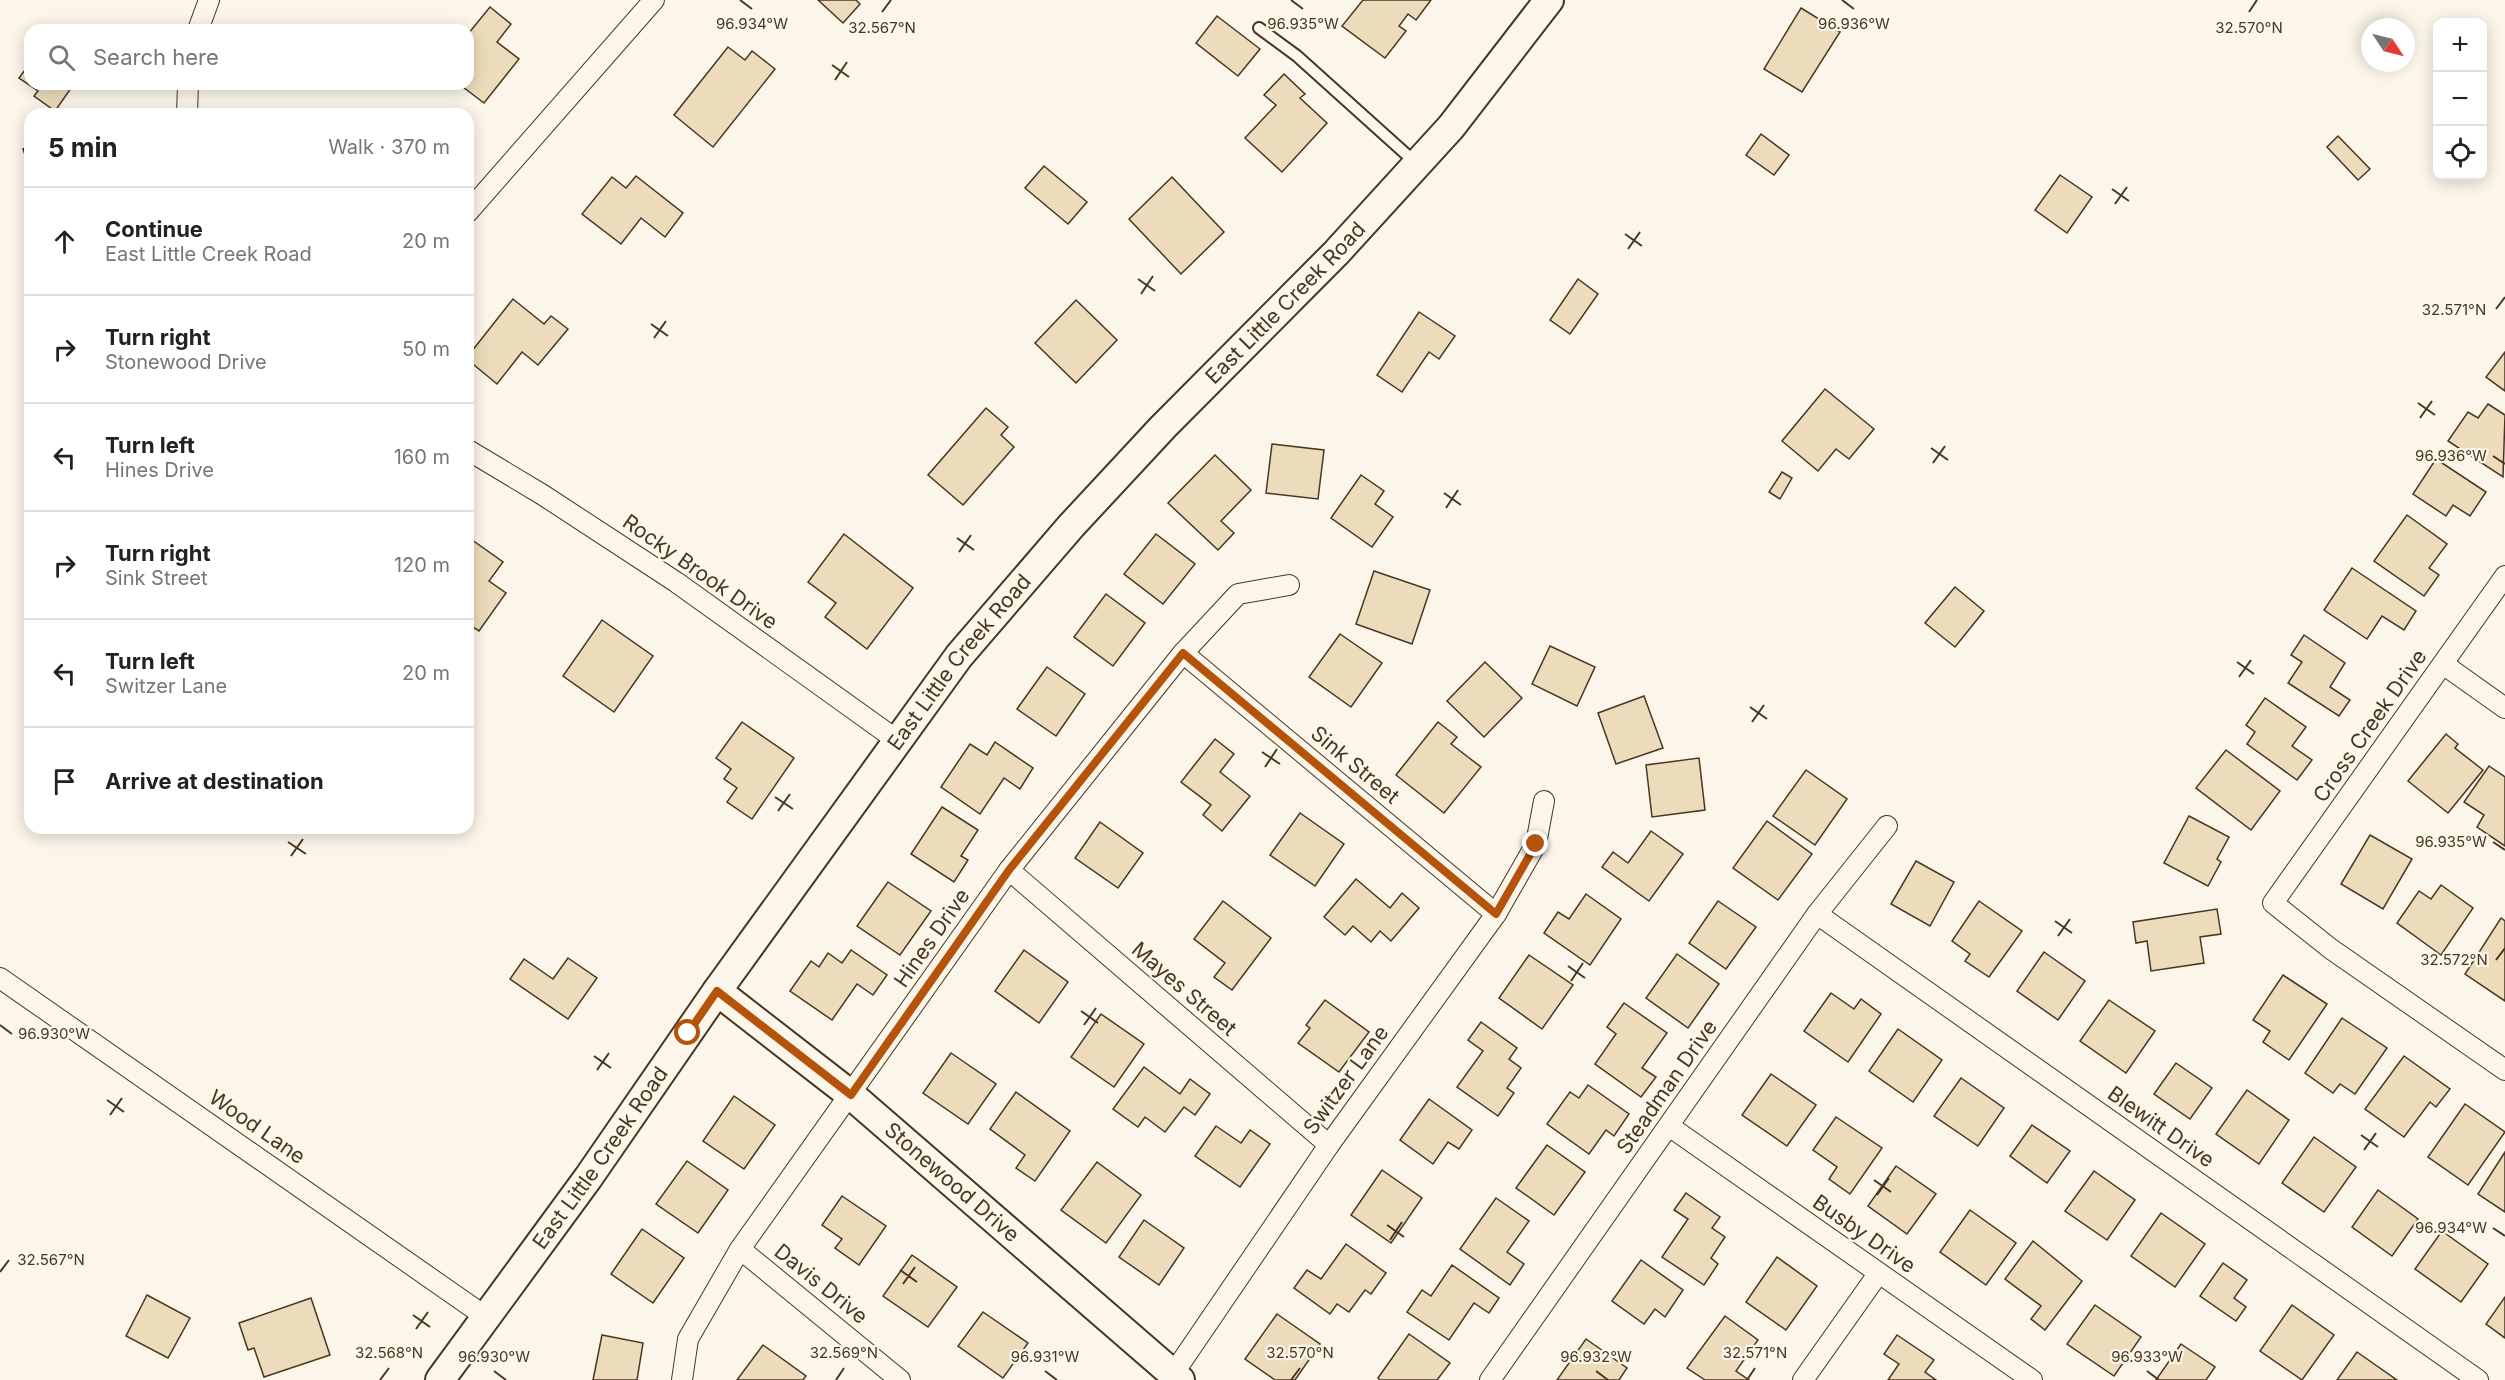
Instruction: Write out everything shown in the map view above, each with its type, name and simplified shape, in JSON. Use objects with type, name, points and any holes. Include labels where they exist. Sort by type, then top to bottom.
[{"type":"street","points":[[200,24],[209,0]]},
{"type":"street","points":[[474,205],[654,0]]},
{"type":"street","name":"East Little Creek Road","points":[[440,1380],[588,1178],[717,991],[959,656],[1071,526],[1163,427],[1336,253],[1451,127],[1549,0]]},
{"type":"street","points":[[187,108],[188,90]]},
{"type":"street","name":"Rocky Brook Drive","points":[[474,454],[543,495],[675,582],[898,741]]},
{"type":"street","name":"Cross Creek Drive","points":[[2505,576],[2273,903],[2331,949],[2505,1070]]},
{"type":"street","name":"Hines Drive","points":[[682,1380],[688,1339],[740,1249],[1009,870],[1183,653],[1238,594],[1289,585]]},
{"type":"street","name":"Sink Street","points":[[1183,653],[1496,914]]},
{"type":"street","points":[[2443,664],[2505,708]]},
{"type":"street","name":"Switzer Lane","points":[[1174,1378],[1329,1144],[1496,914],[1536,844],[1544,801]]},
{"type":"street","name":"Steadman Drive","points":[[1490,1380],[1817,914],[1887,825]]},
{"type":"street","name":"Mayes Street","points":[[1009,870],[1329,1144]]},
{"type":"street","name":"Blewitt Drive","points":[[1817,914],[2478,1380]]},
{"type":"street","name":"Wood Lane","points":[[0,978],[486,1317]]},
{"type":"street","name":"Stonewood Drive","points":[[717,991],[851,1095],[1174,1378]]},
{"type":"street","name":"Busby Drive","points":[[1669,1126],[2032,1380]]},
{"type":"street","name":"Davis Drive","points":[[740,1249],[900,1380]]},
{"type":"street","points":[[1803,1380],[1878,1274]]},
{"type":"lane","points":[[1259,28],[1297,56],[1417,164]]},
{"type":"building","points":[[818,0],[856,0],[860,4],[843,23]]},
{"type":"building","points":[[1363,0],[1431,0],[1416,20],[1408,14],[1399,26],[1406,31],[1385,58],[1342,26]]},
{"type":"building","points":[[490,7],[511,24],[497,42],[519,59],[484,103],[467,90],[474,90],[474,27]]},
{"type":"building","points":[[1801,8],[1840,32],[1802,92],[1764,69]]},
{"type":"building","points":[[1217,16],[1260,49],[1238,76],[1196,43]]},
{"type":"building","points":[[728,47],[745,60],[752,51],[775,69],[713,147],[674,115]]},
{"type":"building","points":[[24,71],[24,81],[19,78]]},
{"type":"building","points":[[1284,74],[1305,94],[1300,98],[1327,123],[1282,172],[1245,138],[1276,105],[1264,95]]},
{"type":"building","points":[[70,90],[57,108],[51,108],[34,96],[38,91]]},
{"type":"building","points":[[1761,134],[1789,155],[1774,175],[1746,155]]},
{"type":"building","points":[[2338,136],[2370,169],[2358,180],[2327,147]]},
{"type":"building","points":[[1044,166],[1087,202],[1068,224],[1025,188]]},
{"type":"building","points":[[2060,175],[2092,197],[2067,233],[2035,210]]},
{"type":"building","points":[[636,176],[683,213],[665,237],[641,218],[621,244],[582,214],[612,177],[626,188]]},
{"type":"building","points":[[1172,177],[1224,232],[1181,274],[1129,219]]},
{"type":"building","points":[[1578,279],[1598,294],[1570,334],[1550,320]]},
{"type":"building","points":[[513,299],[544,324],[551,316],[568,329],[538,365],[522,352],[497,384],[474,365],[474,348]]},
{"type":"building","points":[[1076,300],[1117,340],[1076,383],[1035,343]]},
{"type":"building","points":[[1419,312],[1455,336],[1439,359],[1429,352],[1402,392],[1377,375]]},
{"type":"building","points":[[2505,352],[2505,391],[2486,377]]},
{"type":"building","points":[[1825,389],[1874,429],[1849,459],[1836,449],[1818,471],[1782,441]]},
{"type":"building","points":[[2488,404],[2505,415],[2503,477],[2448,441],[2468,412],[2478,418]]},
{"type":"building","points":[[986,408],[1008,427],[1001,435],[1014,447],[963,505],[928,475]]},
{"type":"building","points":[[1272,444],[1324,450],[1318,499],[1266,493]]},
{"type":"building","points":[[1215,455],[1251,490],[1221,521],[1234,533],[1218,550],[1168,503]]},
{"type":"building","points":[[2436,459],[2486,492],[2470,516],[2453,505],[2446,516],[2413,494]]},
{"type":"building","points":[[1782,472],[1792,478],[1780,499],[1769,492]]},
{"type":"building","points":[[1361,475],[1384,491],[1375,504],[1393,517],[1372,547],[1331,518]]},
{"type":"building","points":[[2407,515],[2447,544],[2429,568],[2439,575],[2424,596],[2374,561]]},
{"type":"building","points":[[844,534],[913,588],[867,649],[825,617],[836,603],[808,582]]},
{"type":"building","points":[[1156,534],[1195,564],[1163,604],[1124,574]]},
{"type":"building","points":[[474,541],[503,562],[489,581],[506,593],[479,631],[474,628]]},
{"type":"building","points":[[2352,568],[2416,611],[2404,630],[2382,616],[2367,639],[2324,610]]},
{"type":"building","points":[[1374,571],[1430,590],[1412,644],[1356,624]]},
{"type":"building","points":[[1955,587],[1984,611],[1955,647],[1925,623]]},
{"type":"building","points":[[1106,594],[1145,623],[1113,666],[1074,637]]},
{"type":"building","points":[[602,620],[653,656],[614,712],[563,676]]},
{"type":"building","points":[[1340,634],[1382,663],[1351,707],[1309,677]]},
{"type":"building","points":[[2304,635],[2345,663],[2330,687],[2350,700],[2339,716],[2288,683],[2302,662],[2291,655]]},
{"type":"building","points":[[1550,646],[1595,667],[1577,706],[1532,684]]},
{"type":"building","points":[[1485,662],[1522,698],[1484,737],[1447,701]]},
{"type":"building","points":[[1047,667],[1085,694],[1056,736],[1017,709]]},
{"type":"building","points":[[1644,696],[1663,748],[1616,764],[1598,713]]},
{"type":"building","points":[[2265,698],[2306,727],[2292,746],[2312,760],[2297,780],[2247,744],[2255,732],[2246,725]]},
{"type":"building","points":[[742,722],[794,758],[752,819],[727,802],[737,788],[724,779],[731,769],[716,758]]},
{"type":"building","points":[[1438,722],[1457,737],[1451,744],[1481,767],[1444,813],[1396,775]]},
{"type":"building","points":[[2446,734],[2458,744],[2455,748],[2483,770],[2448,813],[2408,781]]},
{"type":"building","points":[[1215,739],[1234,754],[1220,772],[1250,796],[1222,831],[1203,815],[1211,805],[1181,782]]},
{"type":"building","points":[[995,742],[1033,768],[1020,789],[1004,778],[980,814],[941,787],[970,744],[987,755]]},
{"type":"building","points":[[2226,750],[2280,791],[2251,830],[2196,788]]},
{"type":"building","points":[[1699,758],[1705,810],[1652,817],[1646,765]]},
{"type":"building","points":[[2489,766],[2505,777],[2505,846],[2477,827],[2484,815],[2464,802]]},
{"type":"building","points":[[1806,770],[1847,799],[1815,845],[1773,816]]},
{"type":"building","points":[[942,807],[978,830],[961,856],[968,860],[954,882],[911,854]]},
{"type":"building","points":[[1300,813],[1344,844],[1315,886],[1270,855]]},
{"type":"building","points":[[2189,816],[2229,837],[2217,859],[2221,862],[2208,886],[2164,863]]},
{"type":"building","points":[[1767,821],[1812,854],[1778,900],[1733,868]]},
{"type":"building","points":[[1100,822],[1143,853],[1118,888],[1075,858]]},
{"type":"building","points":[[1651,831],[1683,854],[1649,901],[1602,867],[1613,852],[1628,863]]},
{"type":"building","points":[[2370,835],[2412,859],[2383,909],[2341,884]]},
{"type":"building","points":[[1916,861],[1954,882],[1930,926],[1891,904]]},
{"type":"building","points":[[1356,879],[1390,908],[1402,893],[1419,908],[1391,941],[1380,931],[1371,942],[1353,926],[1345,935],[1324,917]]},
{"type":"building","points":[[888,882],[931,911],[900,955],[857,926]]},
{"type":"building","points":[[2441,885],[2473,908],[2441,955],[2397,923],[2419,891],[2431,899]]},
{"type":"building","points":[[1586,894],[1621,919],[1590,965],[1544,933],[1558,912],[1569,919]]},
{"type":"building","points":[[1223,901],[1271,938],[1232,990],[1214,977],[1225,963],[1194,939]]},
{"type":"building","points":[[1718,901],[1756,927],[1726,969],[1689,943]]},
{"type":"building","points":[[1979,901],[2022,931],[1989,977],[1965,961],[1970,954],[1952,941]]},
{"type":"building","points":[[2217,909],[2221,934],[2200,937],[2204,963],[2151,971],[2147,941],[2136,943],[2133,922]]},
{"type":"building","points":[[2501,918],[2505,921],[2505,1001],[2465,974]]},
{"type":"building","points":[[851,950],[887,975],[873,995],[857,984],[832,1020],[790,991],[811,961],[819,967],[828,953],[842,963]]},
{"type":"building","points":[[1024,950],[1068,982],[1039,1023],[995,991]]},
{"type":"building","points":[[2044,952],[2085,981],[2058,1020],[2017,991]]},
{"type":"building","points":[[1677,954],[1719,984],[1688,1028],[1646,998]]},
{"type":"building","points":[[1529,955],[1573,985],[1542,1029],[1499,998]]},
{"type":"building","points":[[568,958],[597,978],[568,1019],[510,979],[524,959],[553,979]]},
{"type":"building","points":[[2283,975],[2327,1004],[2289,1060],[2263,1042],[2270,1031],[2253,1020]]},
{"type":"building","points":[[1831,993],[1854,1009],[1861,999],[1881,1014],[1848,1062],[1804,1031]]},
{"type":"building","points":[[1325,1000],[1369,1032],[1339,1072],[1298,1043],[1310,1028],[1306,1025]]},
{"type":"building","points":[[2109,1000],[2155,1031],[2126,1073],[2080,1041]]},
{"type":"building","points":[[1624,1003],[1667,1033],[1642,1068],[1656,1077],[1641,1097],[1595,1064],[1616,1034],[1607,1027]]},
{"type":"building","points":[[1101,1014],[1144,1044],[1114,1087],[1071,1057]]},
{"type":"building","points":[[2342,1018],[2387,1048],[2355,1094],[2340,1084],[2333,1093],[2305,1073]]},
{"type":"building","points":[[1481,1022],[1517,1048],[1509,1059],[1521,1068],[1507,1088],[1514,1093],[1498,1116],[1457,1087],[1483,1051],[1468,1040]]},
{"type":"building","points":[[1898,1029],[1942,1060],[1913,1102],[1869,1071]]},
{"type":"building","points":[[951,1053],[996,1084],[968,1124],[923,1093]]},
{"type":"building","points":[[2404,1056],[2450,1089],[2436,1107],[2430,1102],[2404,1137],[2365,1109]]},
{"type":"building","points":[[2176,1063],[2212,1088],[2190,1119],[2154,1094]]},
{"type":"building","points":[[1144,1067],[1180,1094],[1190,1079],[1210,1094],[1195,1115],[1184,1107],[1165,1132],[1145,1117],[1138,1127],[1113,1109]]},
{"type":"building","points":[[1771,1074],[1816,1105],[1787,1146],[1742,1115]]},
{"type":"building","points":[[1961,1078],[2004,1108],[1978,1146],[1934,1116]]},
{"type":"building","points":[[1588,1085],[1629,1114],[1614,1136],[1606,1130],[1589,1154],[1547,1124],[1570,1092],[1579,1098]]},
{"type":"building","points":[[2247,1090],[2289,1120],[2259,1164],[2216,1134]]},
{"type":"building","points":[[1016,1092],[1070,1131],[1035,1181],[1016,1168],[1025,1155],[990,1129]]},
{"type":"building","points":[[734,1096],[775,1125],[744,1169],[703,1141]]},
{"type":"building","points":[[1429,1099],[1472,1130],[1459,1149],[1448,1142],[1433,1164],[1400,1140]]},
{"type":"building","points":[[2465,1104],[2505,1132],[2468,1185],[2428,1157]]},
{"type":"building","points":[[1836,1117],[1882,1148],[1850,1194],[1829,1179],[1837,1167],[1813,1150]]},
{"type":"building","points":[[2032,1125],[2070,1151],[2047,1183],[2010,1156]]},
{"type":"building","points":[[1216,1126],[1241,1143],[1250,1130],[1270,1144],[1240,1187],[1195,1156]]},
{"type":"building","points":[[2314,1137],[2356,1167],[2324,1212],[2282,1183]]},
{"type":"building","points":[[1547,1145],[1585,1172],[1554,1215],[1516,1188]]},
{"type":"building","points":[[2505,1152],[2505,1212],[2478,1194]]},
{"type":"building","points":[[687,1161],[728,1190],[698,1233],[656,1204]]},
{"type":"building","points":[[1097,1162],[1141,1195],[1106,1243],[1061,1210]]},
{"type":"building","points":[[1896,1166],[1936,1194],[1907,1234],[1868,1206]]},
{"type":"building","points":[[1382,1170],[1422,1198],[1391,1243],[1351,1215]]},
{"type":"building","points":[[2094,1171],[2135,1200],[2107,1240],[2065,1211]]},
{"type":"building","points":[[2378,1190],[2418,1219],[2392,1256],[2352,1227]]},
{"type":"building","points":[[1686,1193],[1720,1217],[1712,1228],[1725,1237],[1711,1258],[1718,1264],[1704,1285],[1662,1257],[1688,1219],[1674,1210]]},
{"type":"building","points":[[842,1196],[886,1226],[859,1265],[835,1248],[842,1239],[822,1225]]},
{"type":"building","points":[[1496,1198],[1529,1221],[1507,1252],[1524,1264],[1510,1285],[1460,1249]]},
{"type":"building","points":[[1970,1210],[2016,1243],[1986,1285],[1940,1252]]},
{"type":"building","points":[[2161,1213],[2205,1244],[2175,1287],[2131,1256]]},
{"type":"building","points":[[1144,1220],[1184,1248],[1159,1285],[1119,1257]]},
{"type":"building","points":[[642,1229],[684,1258],[653,1303],[611,1274]]},
{"type":"building","points":[[2442,1231],[2488,1264],[2461,1302],[2415,1269]]},
{"type":"building","points":[[2033,1241],[2082,1281],[2045,1330],[2031,1319],[2041,1306],[2005,1279]]},
{"type":"building","points":[[1346,1244],[1386,1273],[1371,1294],[1365,1290],[1349,1312],[1337,1304],[1330,1314],[1294,1288],[1307,1270],[1321,1279]]},
{"type":"building","points":[[912,1255],[957,1287],[928,1327],[883,1296]]},
{"type":"building","points":[[1777,1257],[1817,1286],[1786,1330],[1746,1302]]},
{"type":"building","points":[[1641,1260],[1683,1290],[1665,1317],[1655,1309],[1644,1324],[1612,1301]]},
{"type":"building","points":[[2223,1263],[2247,1280],[2234,1298],[2246,1307],[2236,1321],[2200,1296]]},
{"type":"building","points":[[1452,1265],[1499,1298],[1489,1313],[1474,1303],[1449,1340],[1407,1312],[1422,1290],[1431,1296]]},
{"type":"building","points":[[147,1295],[190,1318],[168,1358],[126,1336]]},
{"type":"building","points":[[2505,1297],[2505,1338],[2486,1324]]},
{"type":"building","points":[[311,1298],[330,1355],[264,1377],[254,1348],[248,1350],[239,1323]]},
{"type":"building","points":[[2095,1305],[2141,1337],[2114,1376],[2067,1344]]},
{"type":"building","points":[[2292,1305],[2334,1335],[2302,1380],[2260,1351]]},
{"type":"building","points":[[983,1312],[1028,1343],[1003,1378],[958,1346]]},
{"type":"building","points":[[1277,1314],[1320,1344],[1295,1380],[1275,1380],[1245,1359]]},
{"type":"building","points":[[1725,1316],[1758,1340],[1736,1371],[1749,1380],[1705,1380],[1687,1368]]},
{"type":"building","points":[[1409,1334],[1450,1363],[1437,1380],[1380,1380],[1378,1378]]},
{"type":"building","points":[[602,1335],[643,1343],[637,1380],[593,1380]]},
{"type":"building","points":[[1897,1335],[1934,1360],[1925,1372],[1936,1380],[1888,1380],[1899,1364],[1884,1354]]},
{"type":"building","points":[[1586,1339],[1627,1368],[1619,1380],[1557,1380]]},
{"type":"building","points":[[2181,1344],[2215,1367],[2206,1380],[2156,1380]]},
{"type":"building","points":[[763,1345],[806,1376],[803,1380],[737,1380]]},
{"type":"building","points":[[2357,1352],[2397,1380],[2337,1380]]},
{"type":"route","points":[[688,1033],[717,991],[851,1095],[1009,870],[1183,653],[1496,914],[1536,844]]}]
